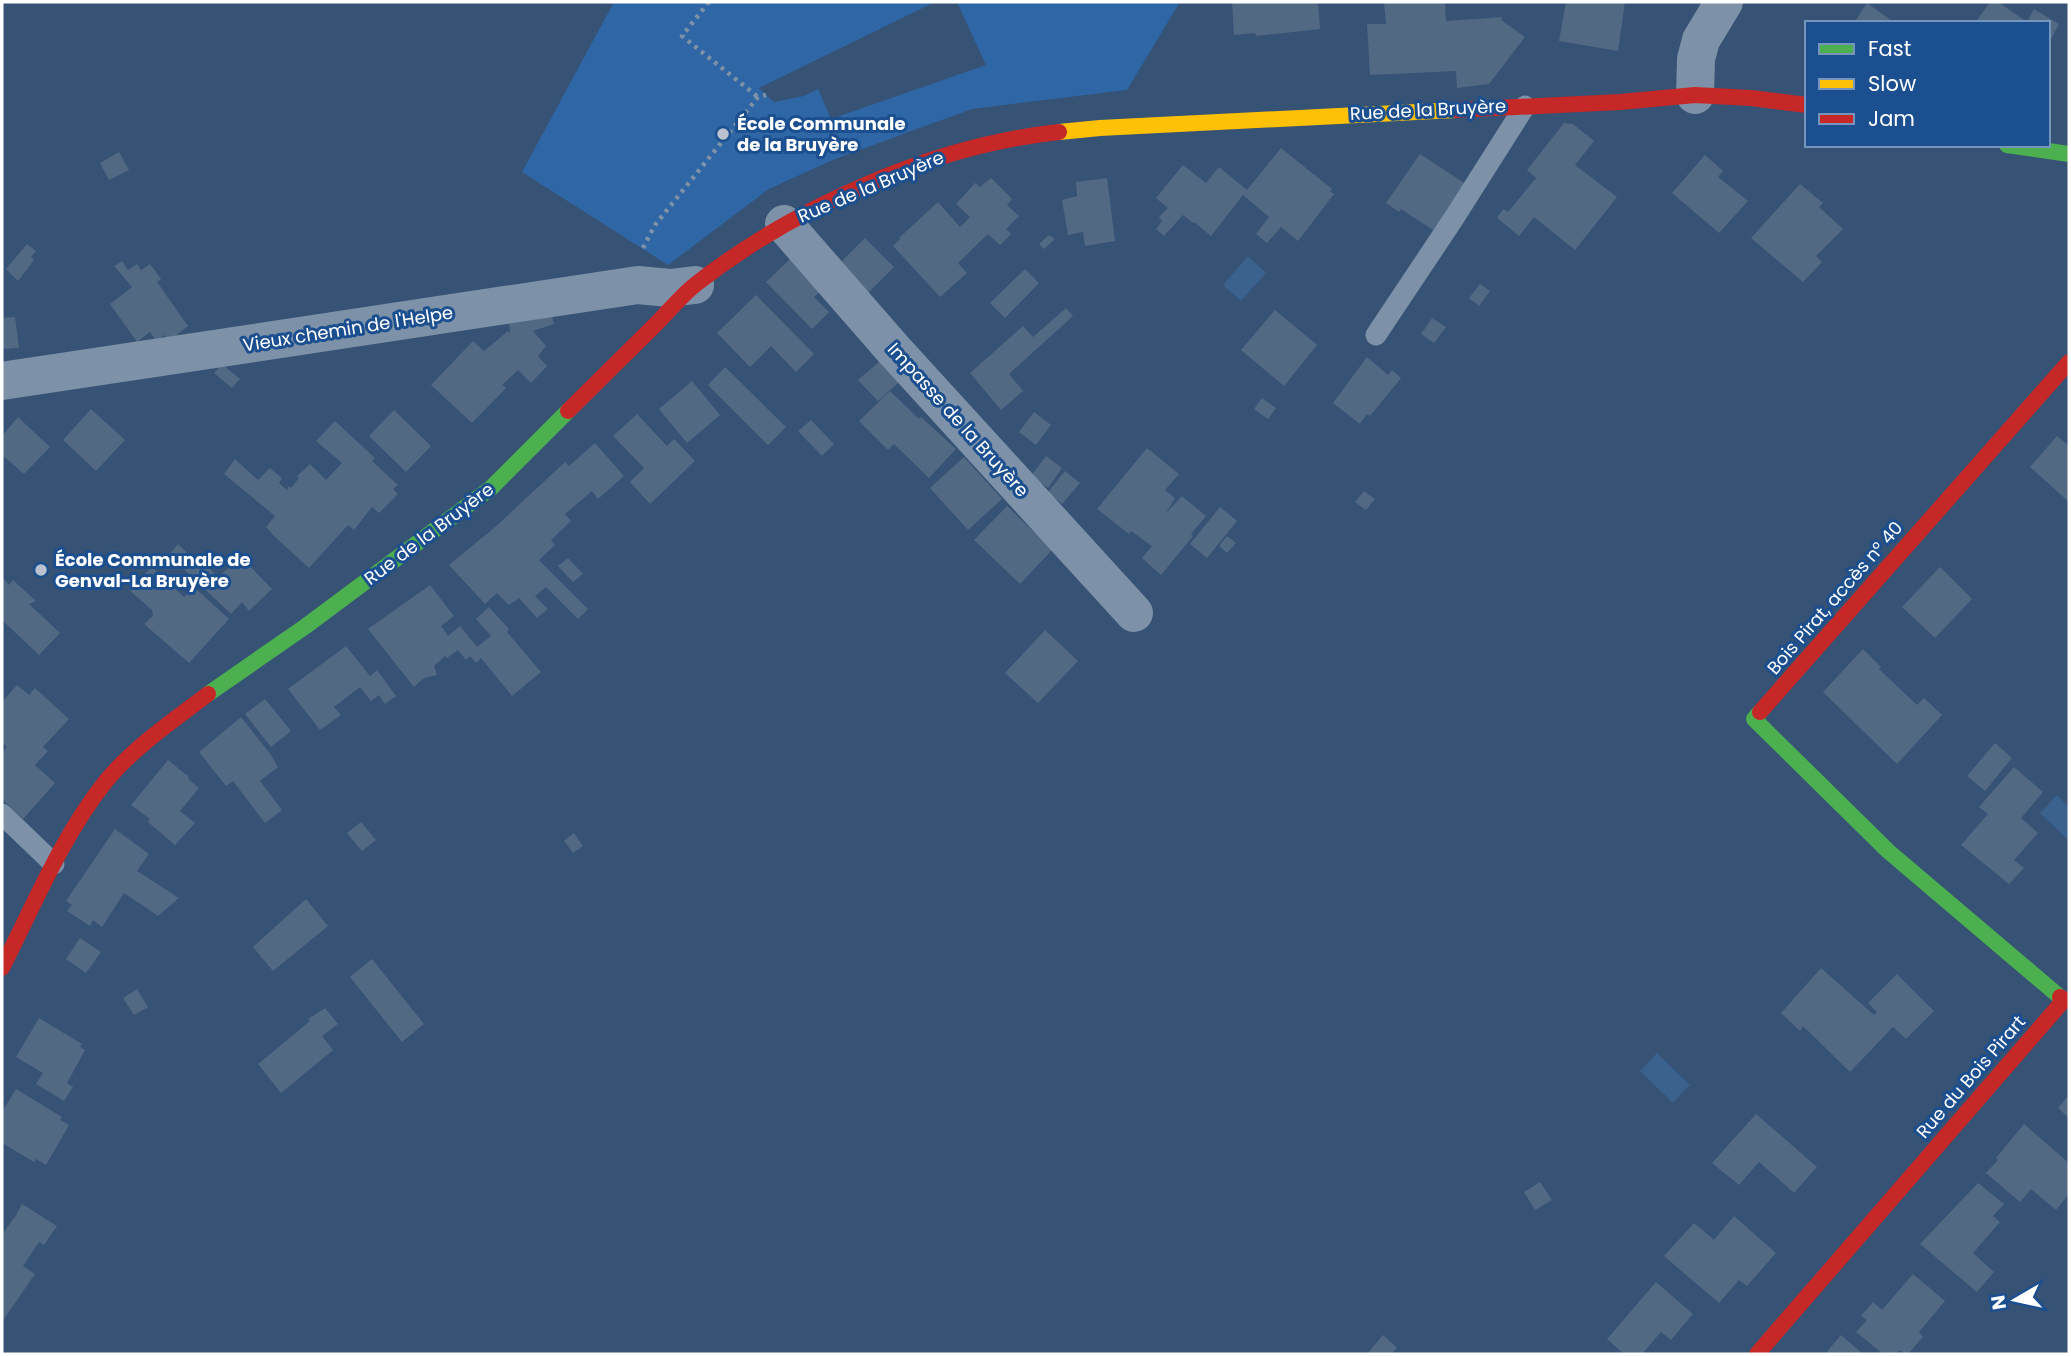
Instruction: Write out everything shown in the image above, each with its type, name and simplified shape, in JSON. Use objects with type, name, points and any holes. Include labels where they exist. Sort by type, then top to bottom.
[{"type":"main road","name":"Rue de la Bruyère","points":[[2,968],[72,830],[107,780],[147,741],[491,488],[695,285],[784,224],[856,190],[933,159],[1026,136],[1154,124],[1620,102],[1695,95],[1805,105]]},
{"type":"main road","points":[[2021,147],[2069,154]]},
{"type":"main road","name":"Bois Pirat, accès n° 40","points":[[1888,851],[1754,719],[2069,362]]},
{"type":"main road","name":"Rue du Bois Pirart","points":[[1757,1354],[2064,1000],[1888,851]]},
{"type":"street","points":[[1695,95],[1696,59],[1701,40],[1724,2]]},
{"type":"street","name":"Impasse de la Bruyère","points":[[784,224],[893,349],[1134,613]]},
{"type":"street","name":"Vieux chemin de l'Helpe","points":[[2,381],[638,285],[670,288],[695,285]]},
{"type":"lane","points":[[1376,335],[1524,106]]},
{"type":"lane","points":[[2,814],[54,864]]},
{"type":"path","points":[[706,2],[708,3],[682,36],[758,97]]},
{"type":"path","points":[[638,285],[643,249],[655,225],[758,97],[766,95]]},
{"type":"shaded area","name":"École Communale de la Bruyère","points":[[614,2],[935,2],[759,88],[774,102],[804,96],[818,89],[831,119],[986,65],[957,2],[1180,2],[1127,90],[972,109],[835,159],[769,189],[668,265],[522,172]]},
{"type":"shaded area","points":[[1248,256],[1266,273],[1241,301],[1223,285]]},
{"type":"shaded area","points":[[2057,795],[2069,807],[2069,841],[2040,813]]},
{"type":"shaded area","points":[[1657,1053],[1690,1085],[1673,1103],[1640,1071]]},
{"type":"building","points":[[1232,2],[1318,2],[1320,29],[1256,36],[1255,33],[1234,35]]},
{"type":"building","points":[[1384,2],[1445,2],[1446,21],[1503,17],[1501,20],[1525,37],[1489,84],[1457,88],[1456,71],[1370,75],[1367,24],[1386,24]]},
{"type":"building","points":[[1566,2],[1625,2],[1618,51],[1559,41]]},
{"type":"building","points":[[1990,2],[1998,2],[2026,21],[1976,21]]},
{"type":"building","points":[[1867,3],[1892,21],[1855,21]]},
{"type":"building","points":[[2034,9],[2059,24],[2050,41],[2050,21],[2028,21]]},
{"type":"building","points":[[1564,123],[1573,124],[1594,141],[1575,165],[1617,197],[1575,250],[1534,217],[1519,236],[1497,218],[1503,209],[1508,212],[1536,178],[1527,170]]},
{"type":"building","points":[[1281,148],[1332,189],[1330,191],[1334,194],[1298,241],[1281,227],[1267,243],[1256,234],[1269,217],[1243,195],[1211,236],[1183,215],[1164,236],[1156,229],[1162,221],[1159,217],[1168,208],[1156,198],[1183,165],[1206,183],[1219,167],[1247,190]]},
{"type":"building","points":[[119,152],[129,170],[109,180],[100,163]]},
{"type":"building","points":[[1420,154],[1469,186],[1436,232],[1401,209],[1399,212],[1386,203]]},
{"type":"building","points":[[1705,155],[1723,171],[1718,177],[1748,201],[1719,233],[1672,193]]},
{"type":"building","points":[[991,178],[1012,199],[1007,205],[1019,216],[1006,229],[1011,234],[1000,245],[988,234],[958,263],[967,273],[940,297],[893,246],[938,202],[960,227],[970,217],[956,204],[975,183],[980,187]]},
{"type":"building","points":[[1107,178],[1115,241],[1085,246],[1083,232],[1068,235],[1062,200],[1077,196],[1076,182]]},
{"type":"building","points":[[1800,184],[1823,203],[1819,207],[1843,229],[1816,256],[1822,262],[1803,282],[1751,238]]},
{"type":"building","points":[[1049,235],[1055,239],[1044,249],[1039,244]]},
{"type":"building","points":[[865,238],[894,267],[862,299],[833,270]]},
{"type":"building","points":[[27,244],[36,251],[31,257],[34,260],[18,281],[6,269]]},
{"type":"building","points":[[791,258],[822,290],[814,297],[829,312],[812,329],[766,282]]},
{"type":"building","points":[[122,261],[128,270],[137,264],[141,270],[150,264],[161,279],[157,282],[188,326],[169,341],[164,335],[158,340],[155,339],[150,332],[137,342],[110,304],[132,287],[114,266]]},
{"type":"building","points":[[1025,269],[1039,283],[1005,318],[990,303]]},
{"type":"building","points":[[1480,284],[1490,291],[1479,306],[1469,298]]},
{"type":"building","points":[[756,295],[814,354],[796,372],[771,346],[750,367],[717,333]]},
{"type":"building","points":[[1066,308],[1073,316],[1009,374],[1023,391],[1001,410],[970,373],[1023,326],[1033,337]]},
{"type":"building","points":[[1275,310],[1317,345],[1284,386],[1241,350]]},
{"type":"building","points":[[551,312],[554,324],[533,331],[546,346],[538,356],[547,366],[531,383],[518,370],[502,385],[506,388],[472,423],[431,385],[473,341],[484,351],[508,331],[510,334],[509,317]]},
{"type":"building","points":[[15,317],[19,348],[2,349],[2,318]]},
{"type":"building","points":[[1432,318],[1446,327],[1434,343],[1421,334]]},
{"type":"building","points":[[1367,357],[1388,375],[1392,370],[1401,378],[1370,416],[1367,414],[1360,424],[1333,403]]},
{"type":"building","points":[[880,361],[899,382],[878,401],[858,380]]},
{"type":"building","points":[[222,364],[240,379],[232,388],[214,373]]},
{"type":"building","points":[[725,367],[786,427],[768,445],[708,385]]},
{"type":"building","points":[[692,381],[720,415],[687,443],[659,409]]},
{"type":"building","points":[[890,391],[956,449],[929,478],[894,444],[888,450],[859,421]]},
{"type":"building","points":[[1262,398],[1276,408],[1268,419],[1254,409]]},
{"type":"building","points":[[91,409],[125,440],[96,471],[63,440]]},
{"type":"building","points":[[394,410],[431,446],[406,472],[369,436]]},
{"type":"building","points":[[1034,412],[1051,425],[1036,445],[1019,432]]},
{"type":"building","points":[[637,414],[667,446],[674,439],[695,461],[650,504],[630,482],[644,468],[613,436]]},
{"type":"building","points":[[18,417],[50,447],[24,474],[2,455],[2,436]]},
{"type":"building","points":[[811,420],[834,444],[822,456],[798,431]]},
{"type":"building","points":[[335,421],[375,458],[372,461],[398,485],[393,489],[398,494],[379,513],[372,507],[354,530],[348,525],[309,568],[266,527],[275,516],[224,474],[235,459],[258,480],[270,468],[282,478],[279,483],[287,490],[310,464],[326,480],[342,463],[316,441]]},
{"type":"building","points":[[2057,436],[2069,446],[2069,502],[2030,467]]},
{"type":"building","points":[[595,443],[624,476],[598,499],[592,491],[565,514],[571,521],[551,540],[555,545],[539,560],[588,609],[578,619],[546,587],[535,596],[548,609],[537,618],[519,598],[509,605],[497,593],[485,604],[449,565],[494,528],[565,462],[569,466]]},
{"type":"building","points":[[1147,448],[1179,474],[1165,490],[1175,498],[1166,513],[1182,496],[1206,516],[1161,575],[1142,558],[1152,546],[1131,531],[1129,534],[1097,509]]},
{"type":"building","points":[[1046,456],[1062,468],[1048,488],[1031,476]]},
{"type":"building","points":[[964,457],[1002,499],[968,530],[930,488]]},
{"type":"building","points":[[1065,471],[1080,483],[1062,504],[1048,492]]},
{"type":"building","points":[[1364,491],[1375,499],[1366,510],[1355,502]]},
{"type":"building","points":[[1007,506],[1052,550],[1020,584],[974,540]]},
{"type":"building","points":[[1220,507],[1237,521],[1207,558],[1190,544]]},
{"type":"building","points":[[1227,536],[1236,543],[1227,553],[1219,546]]},
{"type":"building","points":[[178,544],[196,561],[199,557],[218,577],[241,557],[272,589],[249,611],[242,602],[231,614],[169,555]]},
{"type":"building","points":[[568,558],[583,574],[573,582],[558,566]]},
{"type":"building","points":[[152,567],[184,597],[194,587],[229,619],[189,663],[144,624],[153,616],[152,610],[130,591]]},
{"type":"building","points":[[1940,567],[1972,599],[1935,638],[1902,607]]},
{"type":"building","points":[[2,577],[9,585],[13,580],[36,601],[29,604],[60,633],[39,655],[2,620]]},
{"type":"building","points":[[430,585],[454,616],[441,626],[448,636],[460,626],[477,647],[491,636],[476,619],[489,607],[541,672],[512,696],[481,658],[476,663],[470,656],[466,660],[458,650],[447,658],[445,656],[434,666],[437,675],[424,678],[414,687],[368,629]]},
{"type":"building","points":[[1045,630],[1078,661],[1038,703],[1005,673]]},
{"type":"building","points":[[346,646],[370,676],[377,670],[396,696],[385,704],[379,695],[371,701],[360,687],[334,707],[341,715],[320,730],[288,689]]},
{"type":"building","points":[[1863,649],[1881,667],[1879,669],[1917,705],[1924,698],[1942,715],[1897,764],[1823,692]]},
{"type":"building","points":[[17,685],[29,695],[35,688],[69,719],[43,747],[48,751],[35,765],[55,783],[23,819],[2,799],[2,753],[7,747],[2,742],[2,702]]},
{"type":"building","points":[[265,699],[291,731],[271,747],[245,714]]},
{"type":"building","points":[[241,717],[278,767],[260,781],[282,810],[265,823],[233,781],[226,786],[199,752]]},
{"type":"building","points":[[1995,743],[2012,758],[1985,791],[1967,776]]},
{"type":"building","points":[[168,760],[199,788],[180,811],[195,823],[175,845],[148,822],[150,819],[131,805]]},
{"type":"building","points":[[2014,767],[2043,792],[2021,818],[2038,833],[2014,860],[2024,868],[2009,884],[1961,845],[1988,814],[1979,807]]},
{"type":"building","points":[[361,822],[376,840],[362,851],[347,833]]},
{"type":"building","points":[[115,829],[149,854],[137,871],[179,898],[158,916],[124,893],[102,927],[93,920],[90,926],[67,911],[72,905],[66,901]]},
{"type":"building","points":[[574,833],[583,846],[573,853],[564,841]]},
{"type":"building","points":[[306,899],[328,926],[273,971],[253,947]]},
{"type":"building","points":[[80,938],[101,952],[86,973],[66,959]]},
{"type":"building","points":[[372,959],[424,1024],[402,1042],[350,977]]},
{"type":"building","points":[[1821,968],[1874,1015],[1877,1012],[1868,1003],[1897,974],[1934,1011],[1906,1039],[1893,1027],[1850,1072],[1803,1026],[1800,1031],[1781,1013]]},
{"type":"building","points":[[137,989],[148,1007],[134,1015],[123,998]]},
{"type":"building","points":[[325,1008],[338,1024],[322,1036],[333,1050],[281,1093],[258,1064],[310,1021],[308,1019]]},
{"type":"building","points":[[39,1018],[82,1044],[80,1047],[85,1050],[67,1083],[73,1087],[64,1101],[36,1084],[43,1073],[16,1057]]},
{"type":"building","points":[[16,1089],[62,1117],[60,1120],[69,1125],[46,1165],[36,1159],[34,1162],[2,1143],[2,1112]]},
{"type":"building","points":[[2069,1095],[2069,1118],[2058,1108]]},
{"type":"building","points":[[1756,1114],[1817,1167],[1794,1193],[1759,1162],[1739,1185],[1712,1163]]},
{"type":"building","points":[[2024,1124],[2069,1163],[2069,1194],[2056,1210],[2031,1189],[2020,1202],[1986,1173]]},
{"type":"building","points":[[1540,1182],[1552,1200],[1535,1210],[1524,1192]]},
{"type":"building","points":[[1978,1183],[2004,1204],[1993,1216],[2000,1222],[1973,1253],[1994,1272],[1977,1292],[1920,1244]]},
{"type":"building","points":[[22,1204],[57,1226],[44,1245],[39,1242],[23,1266],[35,1274],[2,1322],[2,1235]]},
{"type":"building","points":[[1734,1216],[1776,1253],[1747,1286],[1739,1280],[1719,1303],[1664,1256],[1694,1223],[1714,1240]]},
{"type":"building","points":[[1913,1274],[1945,1301],[1919,1332],[1923,1337],[1908,1354],[1900,1350],[1895,1354],[1883,1354],[1856,1332],[1867,1320],[1861,1316],[1873,1302],[1882,1310]]},
{"type":"building","points":[[1656,1282],[1693,1314],[1671,1340],[1661,1332],[1642,1354],[1624,1354],[1607,1339]]},
{"type":"building","points":[[1383,1335],[1397,1348],[1391,1354],[1369,1354],[1368,1353]]},
{"type":"building","points":[[1841,1335],[1863,1354],[1825,1354]]},
{"type":"traffic: fast","points":[[2021,147],[2069,154]]},
{"type":"traffic: fast","points":[[208,694],[306,626],[491,488],[568,411]]},
{"type":"traffic: fast","points":[[1760,712],[1754,719],[1888,851],[2060,997]]},
{"type":"traffic: slow","points":[[1059,132],[1456,110]]},
{"type":"traffic: jam","points":[[1456,110],[1620,102],[1695,95],[1805,105]]},
{"type":"traffic: jam","points":[[568,411],[690,289],[777,229],[821,205],[915,166],[1011,139],[1059,132]]},
{"type":"traffic: jam","points":[[1760,712],[2069,362]]},
{"type":"traffic: jam","points":[[2,968],[62,848],[90,802],[106,781],[141,746],[208,694]]},
{"type":"traffic: jam","points":[[1757,1354],[2064,1000],[2060,997]]},
{"type":"place","name":"École Communale de la Bruyère","points":[[723,134]]},
{"type":"place","name":"École Communale de Genval-La Bruyère","points":[[41,570]]}]
